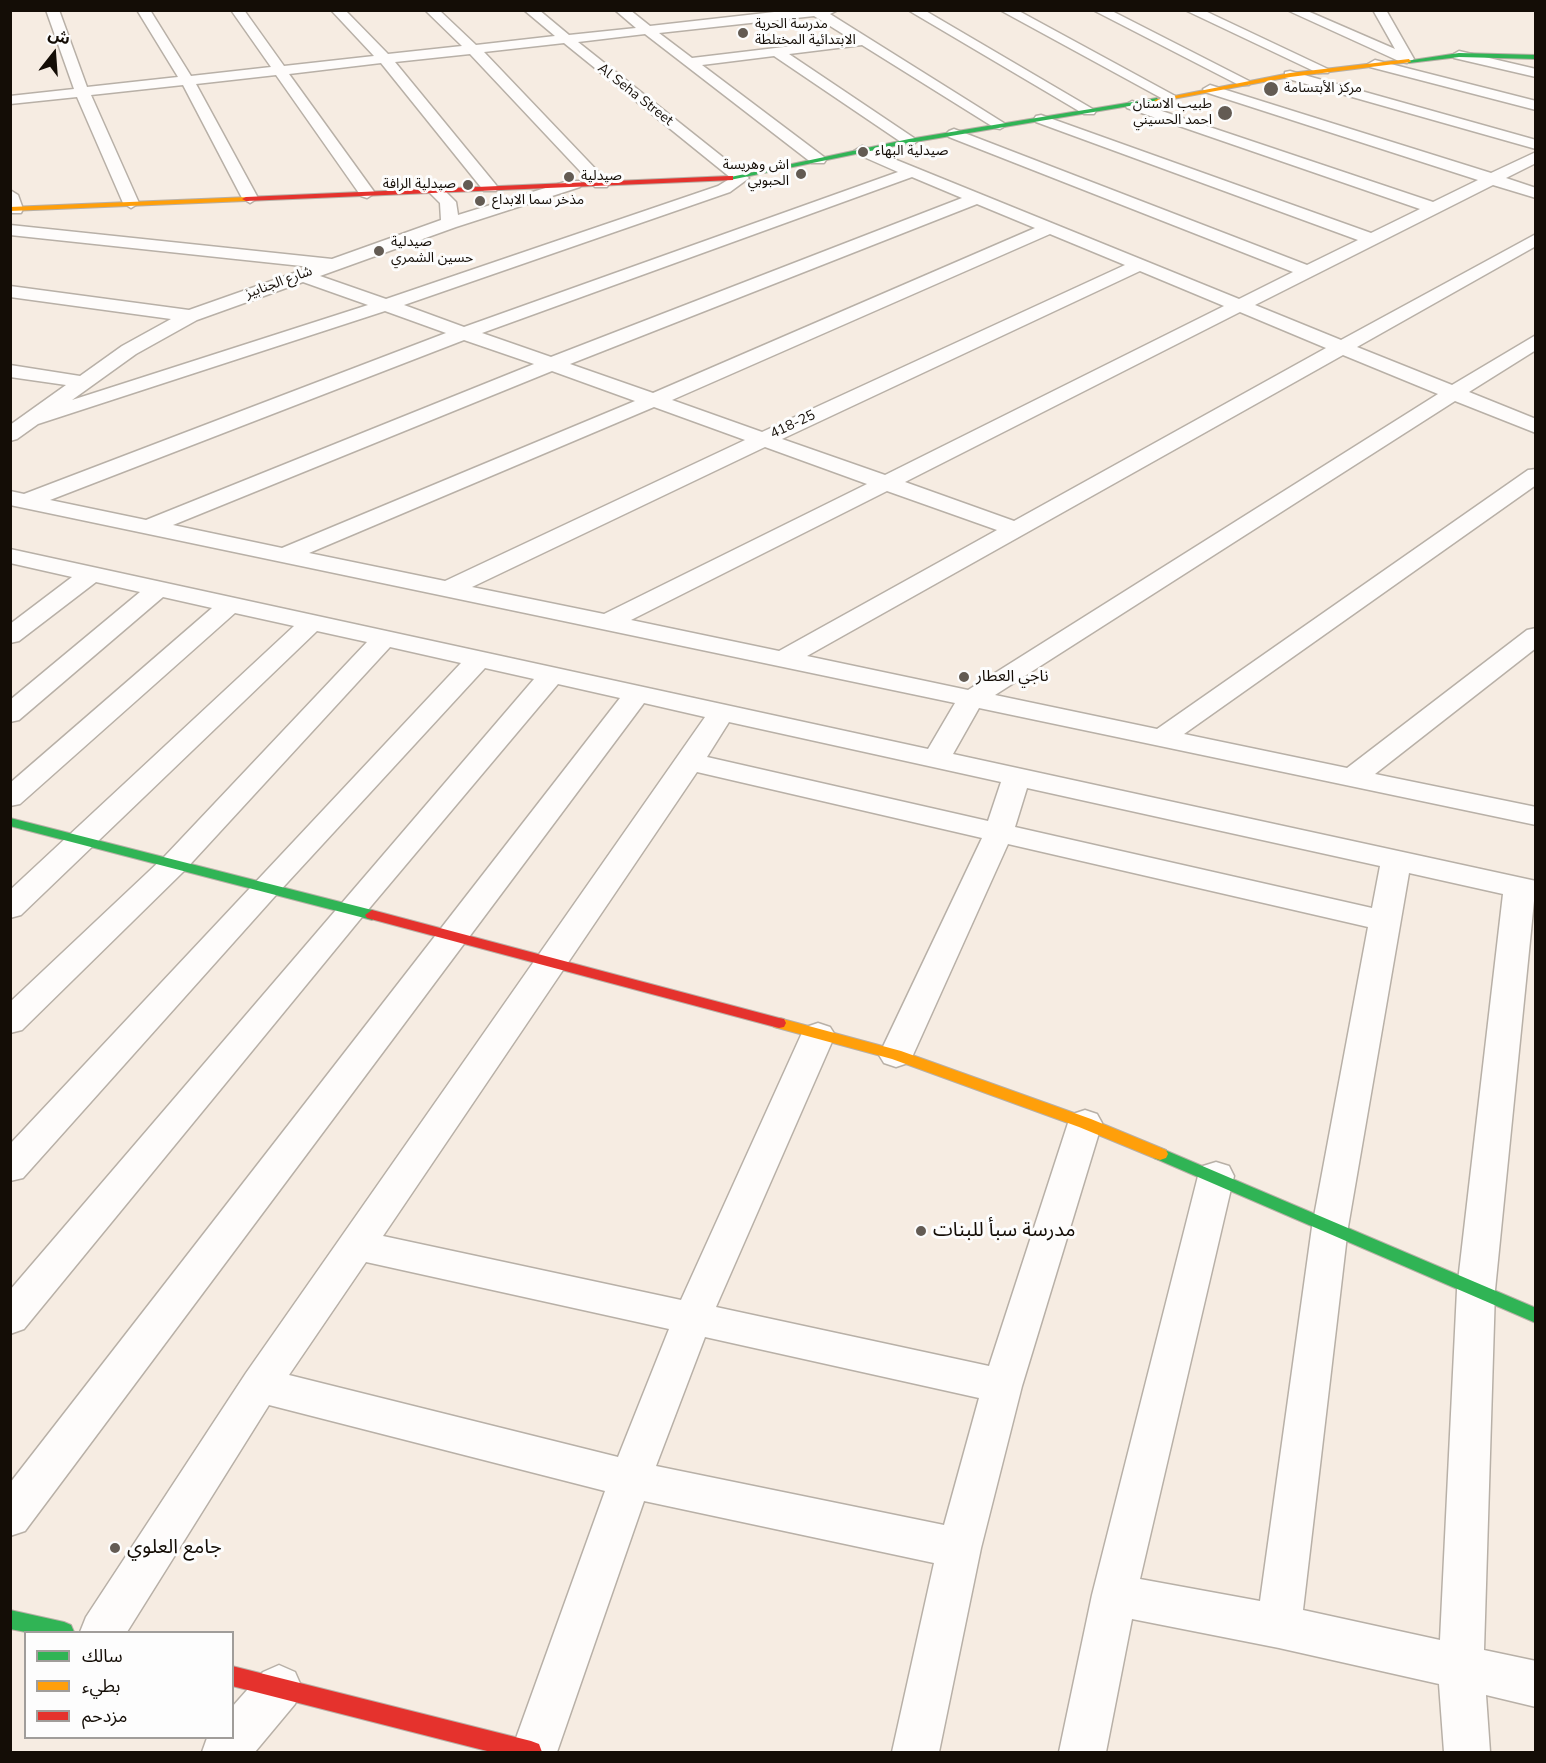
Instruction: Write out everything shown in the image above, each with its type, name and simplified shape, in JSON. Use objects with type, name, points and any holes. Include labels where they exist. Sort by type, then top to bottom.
[{"type":"street","points":[[52,10],[82,92],[131,203]]},
{"type":"street","points":[[143,10],[187,80],[250,198]]},
{"type":"street","points":[[237,10],[367,193]]},
{"type":"street","points":[[337,10],[385,59],[490,188]]},
{"type":"street","points":[[431,10],[473,49],[601,184]]},
{"type":"street","name":"Al Seha Street","points":[[530,10],[741,178]]},
{"type":"street","points":[[621,10],[818,160]]},
{"type":"street","points":[[715,10],[730,21]]},
{"type":"street","points":[[10,99],[832,10]]},
{"type":"street","points":[[914,10],[1089,111]]},
{"type":"street","points":[[1006,10],[1170,97]]},
{"type":"street","points":[[1099,10],[1244,82]]},
{"type":"street","points":[[1191,10],[1323,70]]},
{"type":"street","points":[[1293,10],[1407,59]]},
{"type":"street","points":[[1379,10],[1407,59]]},
{"type":"street","points":[[815,11],[1000,125]]},
{"type":"street","points":[[692,62],[864,41]]},
{"type":"street","points":[[777,52],[909,141]]},
{"type":"street","points":[[1459,55],[1536,73]]},
{"type":"street","points":[[12,204],[131,203],[741,178],[909,141],[1132,105],[1244,82],[1407,59],[1459,55],[1536,57]]},
{"type":"street","points":[[1375,64],[1536,106]]},
{"type":"street","points":[[1290,75],[1536,146]]},
{"type":"street","points":[[1210,89],[1536,193]]},
{"type":"street","points":[[1132,105],[1434,208]]},
{"type":"street","points":[[1041,119],[1372,239]]},
{"type":"street","points":[[954,134],[1307,272]]},
{"type":"street","points":[[862,151],[1536,428]]},
{"type":"street","points":[[608,622],[1536,157]]},
{"type":"street","points":[[18,499],[464,333],[912,172]]},
{"type":"street","points":[[31,420],[386,305],[723,189],[741,178]]},
{"type":"street","name":"شارع الجنابيز","points":[[10,435],[129,351],[189,316],[450,223],[574,184]]},
{"type":"street","points":[[435,190],[448,202],[450,223]]},
{"type":"street","points":[[148,526],[552,364],[977,198]]},
{"type":"street","points":[[285,555],[654,400],[1049,228]]},
{"type":"street","points":[[10,230],[335,264]]},
{"type":"street","points":[[783,659],[1536,239]]},
{"type":"street","name":"418-25","points":[[448,589],[1139,265]]},
{"type":"street","points":[[301,275],[1016,529]]},
{"type":"street","points":[[10,291],[189,316]]},
{"type":"street","points":[[936,759],[970,700],[1536,341]]},
{"type":"street","points":[[10,371],[83,382]]},
{"type":"street","points":[[1161,738],[1536,475]]},
{"type":"street","points":[[18,499],[970,700],[1536,816]]},
{"type":"street","points":[[16,562],[159,588],[1527,889],[1476,1290],[1461,1668],[1467,1752]]},
{"type":"street","points":[[10,636],[91,574]]},
{"type":"street","points":[[10,714],[159,588]]},
{"type":"street","points":[[10,798],[231,604]]},
{"type":"street","points":[[10,908],[312,622]]},
{"type":"street","points":[[1352,778],[1536,635]]},
{"type":"street","points":[[10,1022],[174,864],[385,638]]},
{"type":"street","points":[[10,1168],[265,888],[479,659]]},
{"type":"street","points":[[10,1318],[351,910],[552,675]]},
{"type":"street","points":[[10,1517],[637,694]]},
{"type":"street","points":[[103,1631],[260,1385],[690,762],[722,712]]},
{"type":"street","points":[[690,762],[1385,921]]},
{"type":"street","points":[[896,1055],[998,834],[1017,777]]},
{"type":"street","points":[[10,822],[552,962],[896,1055],[1085,1124],[1216,1176],[1536,1316]]},
{"type":"street","points":[[1279,1626],[1330,1227],[1396,860]]},
{"type":"street","points":[[234,1677],[532,1752],[630,1479],[693,1317],[818,1035]]},
{"type":"street","points":[[916,1752],[958,1548],[1002,1386],[1085,1124]]},
{"type":"street","points":[[1083,1752],[1114,1595],[1216,1176]]},
{"type":"street","points":[[357,1245],[1002,1386]]},
{"type":"street","points":[[260,1385],[630,1479],[958,1548]]},
{"type":"street","points":[[1114,1595],[1279,1626],[1536,1684]]},
{"type":"street","points":[[10,1619],[60,1631]]},
{"type":"street","points":[[225,1752],[279,1688]]},
{"type":"traffic: fast","points":[[1409,61],[1459,55],[1536,57]]},
{"type":"traffic: fast","points":[[730,178],[909,141],[1157,100]]},
{"type":"traffic: fast","points":[[10,822],[372,915]]},
{"type":"traffic: fast","points":[[1160,1154],[1536,1316]]},
{"type":"traffic: fast","points":[[10,1619],[60,1631]]},
{"type":"traffic: slow","points":[[1157,100],[1290,75],[1409,61]]},
{"type":"traffic: slow","points":[[10,209],[246,199]]},
{"type":"traffic: slow","points":[[779,1023],[896,1055],[1085,1123],[1160,1154]]},
{"type":"traffic: jam","points":[[246,199],[730,178]]},
{"type":"traffic: jam","points":[[372,915],[779,1023]]},
{"type":"traffic: jam","points":[[234,1677],[531,1752]]},
{"type":"place","name":"مدرسة الحرية الابتدائية المختلطة","points":[[743,33]]},
{"type":"place","name":"مركز الأبتسامة","points":[[1271,89]]},
{"type":"place","name":"طبيب الاسنان احمد الحسيني","points":[[1225,113]]},
{"type":"place","name":"صيدلية البهاء","points":[[863,152]]},
{"type":"place","name":"اش وهريسة الحبوبي","points":[[801,174]]},
{"type":"place","name":"صيدلية","points":[[569,177]]},
{"type":"place","name":"صيدلية الرافة","points":[[468,185]]},
{"type":"place","name":"مذخر سما الابداع","points":[[480,201]]},
{"type":"place","name":"صيدلية حسين الشمري","points":[[379,251]]},
{"type":"place","name":"ناجي العطار","points":[[964,677]]},
{"type":"place","name":"مدرسة سبأ للبنات","points":[[921,1231]]},
{"type":"place","name":"جامع العلوي","points":[[115,1548]]}]
